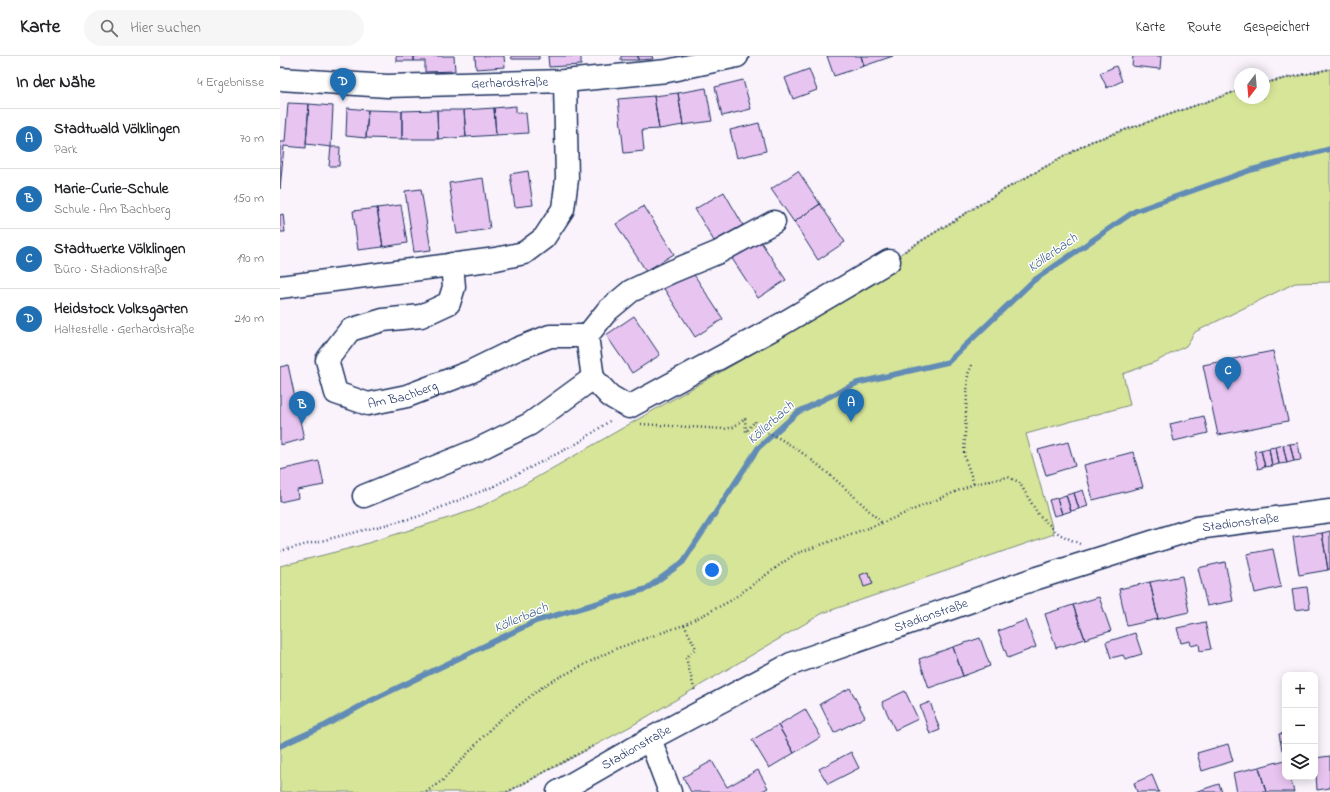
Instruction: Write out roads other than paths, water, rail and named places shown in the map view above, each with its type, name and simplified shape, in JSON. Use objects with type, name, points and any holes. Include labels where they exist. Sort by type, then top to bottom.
[{"type":"street","name":"Gerhardstraße","points":[[280,79],[387,86],[565,81],[667,72],[737,56]]},
{"type":"street","points":[[280,287],[496,259],[524,253],[544,238],[563,209],[567,179],[565,81]]},
{"type":"street","points":[[774,222],[719,252],[631,291],[607,311],[587,336],[593,378],[610,396],[626,417],[889,261]]},
{"type":"street","name":"Am Bachberg","points":[[452,264],[454,287],[449,303],[421,316],[383,320],[350,330],[327,360],[336,393],[368,404],[407,396],[470,372],[517,349],[550,336],[587,336]]},
{"type":"street","points":[[364,496],[477,450],[530,424],[593,378]]},
{"type":"street","name":"Stadionstraße","points":[[558,792],[650,739],[791,664],[1037,578],[1197,528],[1330,511]]},
{"type":"street","points":[[650,739],[670,792]]},
{"type":"waterway","name":"Köllerbach","points":[[280,746],[326,725],[368,702],[536,621],[646,589],[683,562],[758,448],[798,412],[857,383],[948,362],[1033,281],[1135,211],[1251,170],[1330,149]]},
{"type":"place","name":"Heidstock Volksgarten","points":[[343,101]]},
{"type":"place","name":"Stadtwerke Völklingen","points":[[1228,390]]},
{"type":"place","name":"Stadtwald Völklingen","points":[[851,422]]},
{"type":"place","name":"Marie-Curie-Schule","points":[[302,424]]}]
